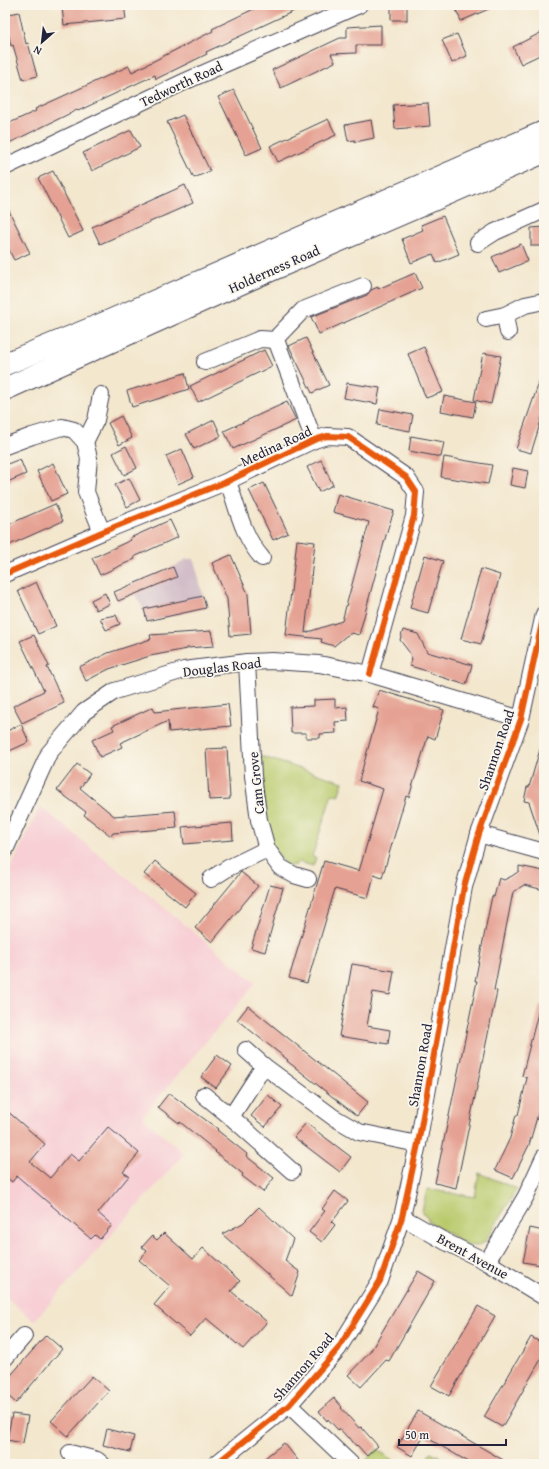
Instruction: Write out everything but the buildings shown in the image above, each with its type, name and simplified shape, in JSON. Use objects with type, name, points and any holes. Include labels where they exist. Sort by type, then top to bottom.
[{"type":"highway","name":"Holderness Road","points":[[5,364],[105,323],[544,132]]},
{"type":"highway","name":"Holderness Road","points":[[5,389],[250,278],[544,152]]},
{"type":"street","name":"Tedworth Road","points":[[5,167],[186,81],[359,5]]},
{"type":"street","points":[[478,243],[495,232],[544,210]]},
{"type":"street","points":[[276,340],[303,310],[363,286]]},
{"type":"street","points":[[486,320],[505,315],[525,305],[544,302]]},
{"type":"street","points":[[505,315],[508,332]]},
{"type":"street","points":[[205,362],[260,339],[276,340]]},
{"type":"street","points":[[276,340],[314,440]]},
{"type":"street","points":[[85,442],[96,420],[101,395]]},
{"type":"street","points":[[5,446],[62,427],[74,430],[85,442],[88,458],[86,492],[102,532]]},
{"type":"street","name":"Medina Road","points":[[5,574],[102,532],[228,481],[314,440],[327,436],[348,437],[406,477],[416,492],[414,516],[370,674]]},
{"type":"street","points":[[228,481],[245,532],[253,548],[262,558]]},
{"type":"street","name":"Shannon Road","points":[[216,1464],[288,1405],[338,1349],[380,1281],[402,1217],[418,1144],[464,887],[479,834],[521,719],[544,614]]},
{"type":"street","name":"Douglas Road","points":[[5,850],[49,753],[84,712],[115,691],[184,670],[246,662],[272,661],[319,664],[370,674],[521,719]]},
{"type":"street","name":"Cam Grove","points":[[246,662],[253,776],[260,820],[267,849],[280,867],[294,875],[308,879]]},
{"type":"street","points":[[479,834],[544,852]]},
{"type":"street","points":[[211,879],[228,868],[267,849]]},
{"type":"street","points":[[246,1050],[264,1066],[333,1117],[359,1132],[418,1144]]},
{"type":"street","points":[[231,1117],[264,1066]]},
{"type":"street","points":[[204,1095],[292,1171]]},
{"type":"street","points":[[488,1262],[526,1196],[544,1157]]},
{"type":"street","name":"Brent Avenue","points":[[402,1217],[446,1242],[488,1262],[544,1297]]},
{"type":"street","points":[[5,1358],[24,1336]]},
{"type":"street","points":[[288,1405],[351,1464]]},
{"type":"street","points":[[70,1453],[97,1460],[102,1464]]},
{"type":"shaded area","points":[[187,559],[194,559],[206,608],[147,622],[144,610],[130,585],[173,567]]},
{"type":"shaded area","points":[[40,806],[256,983],[142,1117],[184,1154],[34,1321],[5,1296],[5,881]]},
{"type":"green space","points":[[257,755],[343,782],[338,796],[332,794],[312,857],[316,858],[313,866],[299,862],[296,865],[287,866],[269,843]]},
{"type":"green space","points":[[479,1173],[517,1189],[485,1242],[477,1246],[467,1245],[430,1222],[422,1211],[427,1189],[475,1197]]},
{"type":"green space","points":[[377,1449],[398,1464],[374,1464],[366,1460]]},
{"type":"green space","points":[[431,1452],[455,1464],[424,1464]]},
{"type":"cycle path","points":[[5,574],[102,532],[228,481],[314,440],[327,436],[348,437],[406,477],[416,492],[414,516],[370,674]]},
{"type":"cycle path","points":[[216,1464],[289,1405],[338,1349],[380,1281],[402,1217],[418,1144],[464,887],[479,834],[521,719],[544,614]]}]
